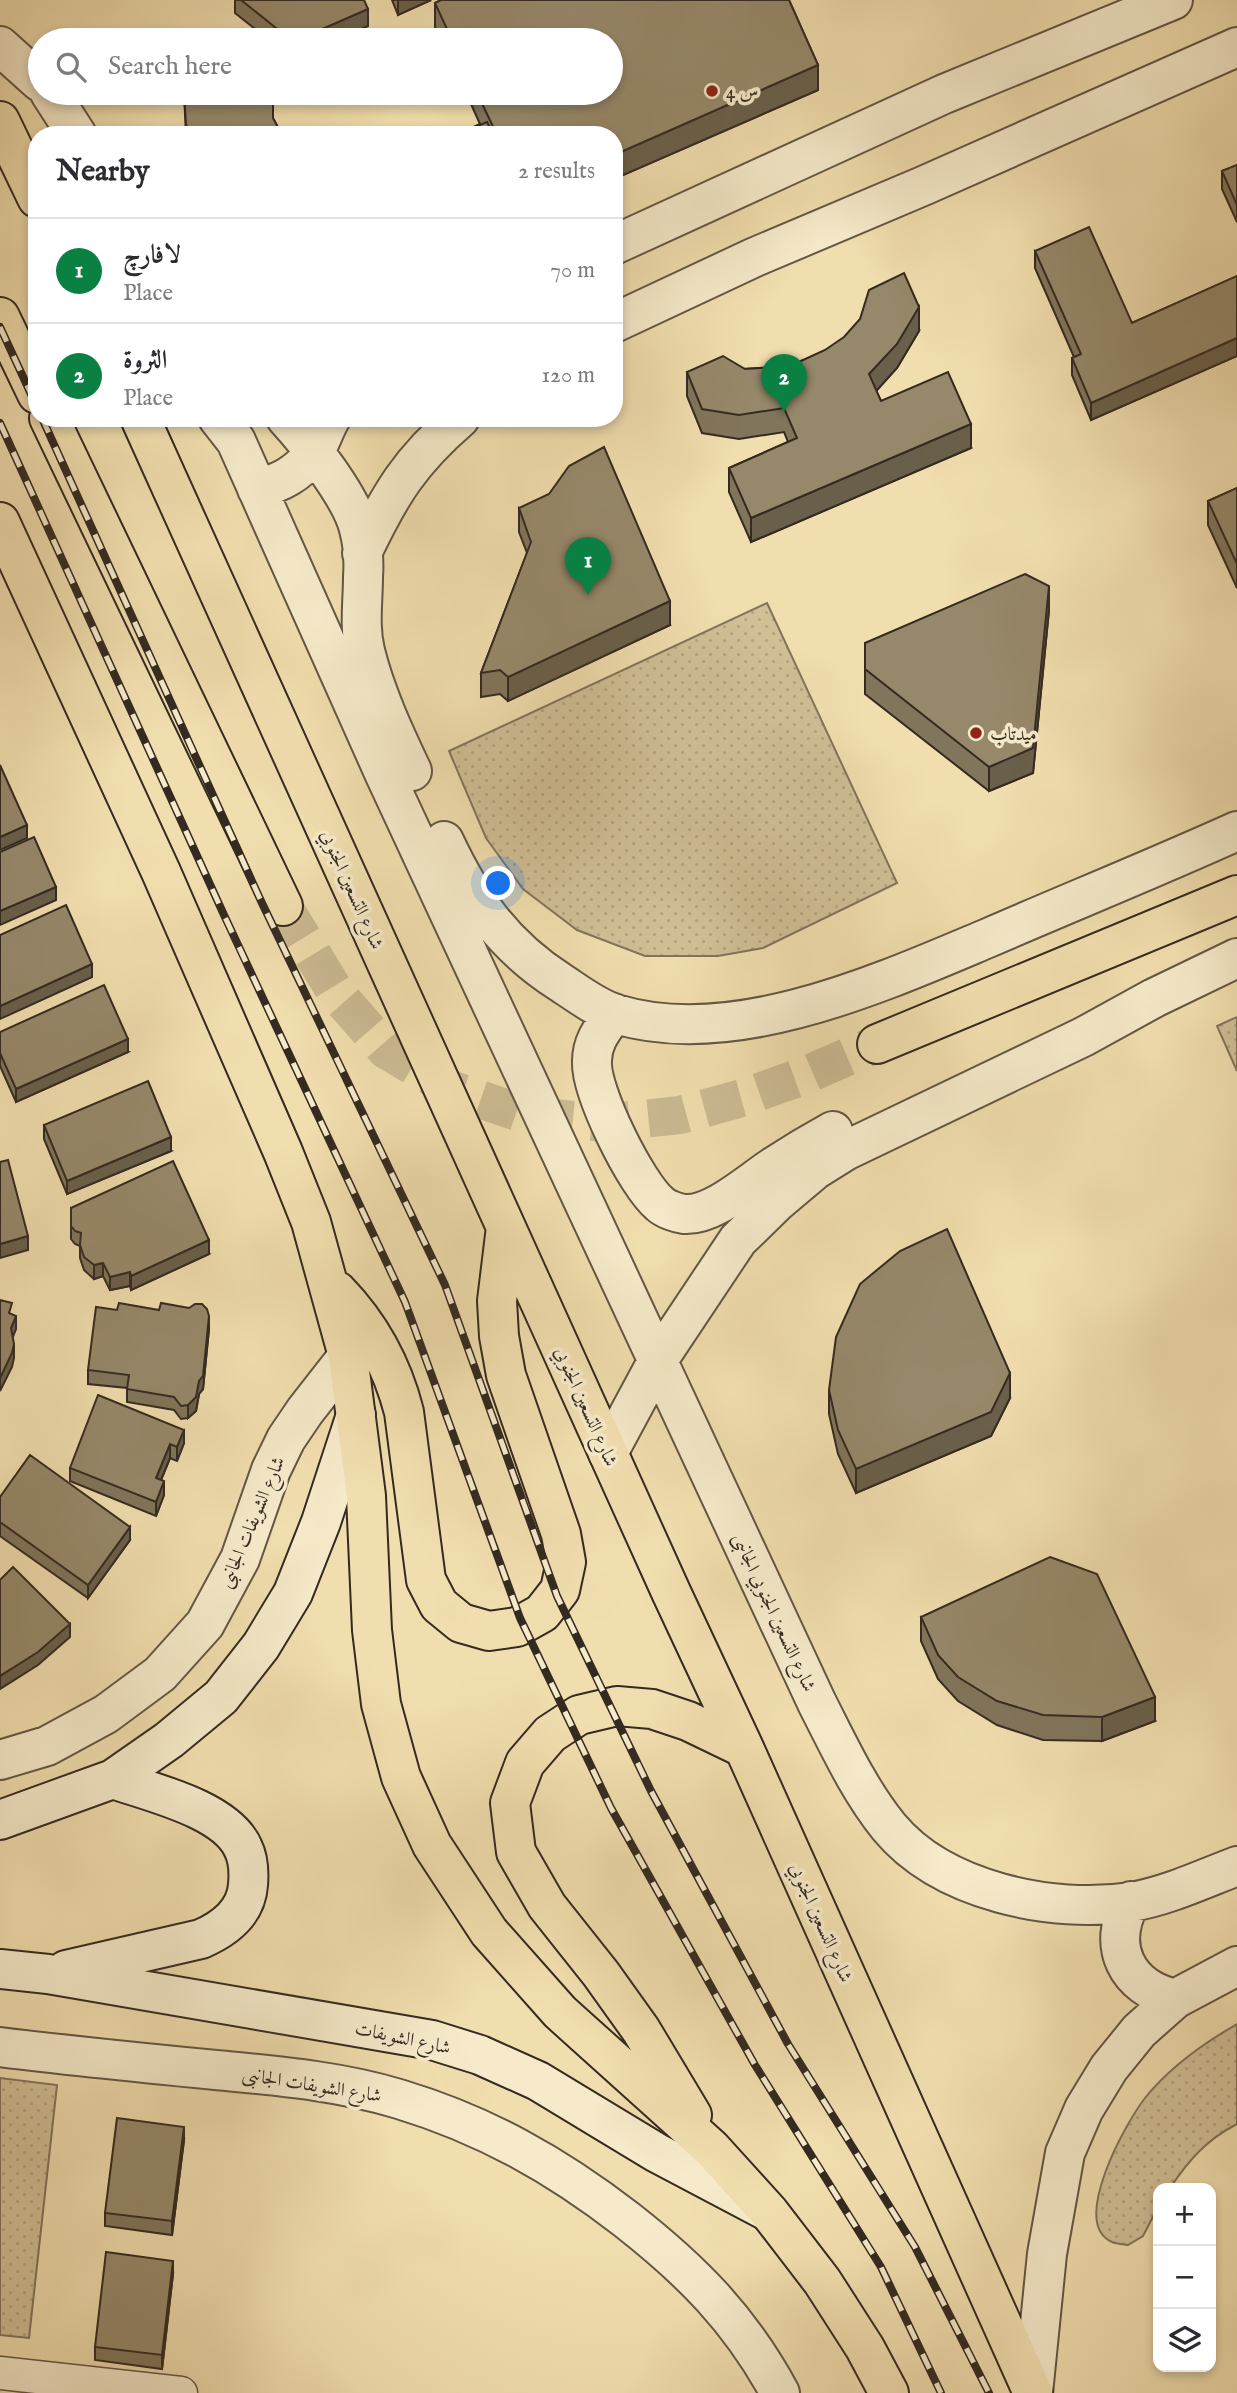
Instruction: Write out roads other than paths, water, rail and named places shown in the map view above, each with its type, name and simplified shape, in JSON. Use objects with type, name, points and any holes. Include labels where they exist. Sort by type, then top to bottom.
[{"type":"highway","points":[[0,121],[28,179]]},
{"type":"highway","points":[[0,317],[28,375]]},
{"type":"highway","points":[[53,427],[283,906]]},
{"type":"highway","name":"شارع التسعين الجنوبي","points":[[145,427],[744,1748],[1033,2393]]},
{"type":"highway","points":[[0,522],[13,579],[161,872],[278,1139],[311,1222],[348,1356],[366,1496],[372,1630],[381,1704],[401,1777],[432,1845],[489,1932],[560,2012],[711,2148],[769,2212],[829,2292],[865,2348],[889,2393]]},
{"type":"highway","points":[[877,1044],[1237,895]]},
{"type":"highway","points":[[330,1285],[348,1303],[378,1342],[398,1388],[404,1412],[426,1580],[439,1605],[461,1623],[489,1631],[517,1628],[542,1613],[554,1598],[559,1590],[566,1562],[561,1534],[506,1375],[499,1336],[497,1301],[506,1227]]},
{"type":"highway","points":[[711,2148],[641,2030],[547,1906],[516,1852],[510,1803],[525,1763],[550,1734],[579,1715],[617,1706],[652,1709],[688,1721],[744,1748]]},
{"type":"street","points":[[623,241],[944,94],[1174,0]]},
{"type":"street","points":[[0,46],[28,71]]},
{"type":"street","points":[[623,319],[755,257],[1237,47]]},
{"type":"street","points":[[58,105],[71,126]]},
{"type":"street","points":[[225,427],[236,442],[397,769],[461,878],[483,911],[512,944],[545,972],[614,1013],[666,1023],[727,1021],[788,1012],[859,990],[1237,831]]},
{"type":"street","points":[[293,427],[349,505],[359,528],[362,553],[361,626],[365,651],[397,769]]},
{"type":"street","points":[[257,489],[282,482],[314,453],[327,427]]},
{"type":"street","points":[[362,553],[381,512],[405,473],[450,427]]},
{"type":"street","name":"شارع التسعين الجنوبي الجانبى","points":[[397,769],[658,1360],[850,1768],[890,1829],[912,1851],[946,1871],[1007,1896],[1058,1904],[1131,1902],[1237,1866]]},
{"type":"street","points":[[608,1453],[658,1360],[738,1240],[815,1170],[847,1150],[1083,1037],[1154,998],[1237,958]]},
{"type":"street","points":[[614,1013],[595,1040],[591,1062],[596,1086],[634,1172],[662,1207],[684,1214],[702,1212],[723,1201],[813,1142],[919,1089],[1076,1018],[1120,1003],[1154,998]]},
{"type":"street","name":"شارع الشويفات الجانبى","points":[[0,1760],[47,1746],[106,1714],[160,1674],[205,1624],[240,1559],[271,1470],[286,1439],[348,1356]]},
{"type":"street","points":[[0,1820],[48,1805],[113,1779],[169,1740],[221,1697],[261,1646],[293,1593],[321,1522],[356,1415]]},
{"type":"street","points":[[48,1974],[201,1939],[222,1930],[238,1913],[248,1892],[249,1869],[243,1847],[229,1828],[190,1807],[113,1779]]},
{"type":"street","points":[[1131,1902],[1123,1916],[1120,1931],[1120,1947],[1125,1963],[1133,1977],[1145,1988],[1175,1999]]},
{"type":"street","points":[[1033,2393],[1047,2254],[1065,2153],[1084,2109],[1109,2068],[1139,2031],[1175,1999],[1237,1966]]},
{"type":"street","name":"شارع الشويفات","points":[[0,1969],[48,1974],[432,2040],[480,2055],[538,2081],[657,2153],[769,2212]]},
{"type":"street","name":"شارع الشويفات الجانبى","points":[[0,2047],[296,2078],[347,2086],[397,2098],[494,2135],[540,2159],[584,2187],[666,2251],[705,2287],[739,2328],[780,2393]]},
{"type":"street","points":[[0,2373],[181,2393]]},
{"type":"tunnel","points":[[283,906],[336,993],[386,1050],[453,1090],[526,1115],[603,1123],[680,1115],[742,1098],[801,1077],[877,1044]]},
{"type":"railway","points":[[0,327],[28,388]]},
{"type":"railway","points":[[0,423],[224,915],[405,1302],[520,1618],[611,1808],[755,2065],[881,2267],[941,2393]]},
{"type":"railway","points":[[46,427],[261,901],[445,1285],[557,1596],[651,1791],[788,2044],[915,2247],[989,2393]]},
{"type":"place","name":"س 4","points":[[712,91]]},
{"type":"place","name":"الثروة","points":[[784,412]]},
{"type":"place","name":"لافارﭺ","points":[[588,595]]},
{"type":"place","name":"ميدتاب","points":[[976,733]]}]
